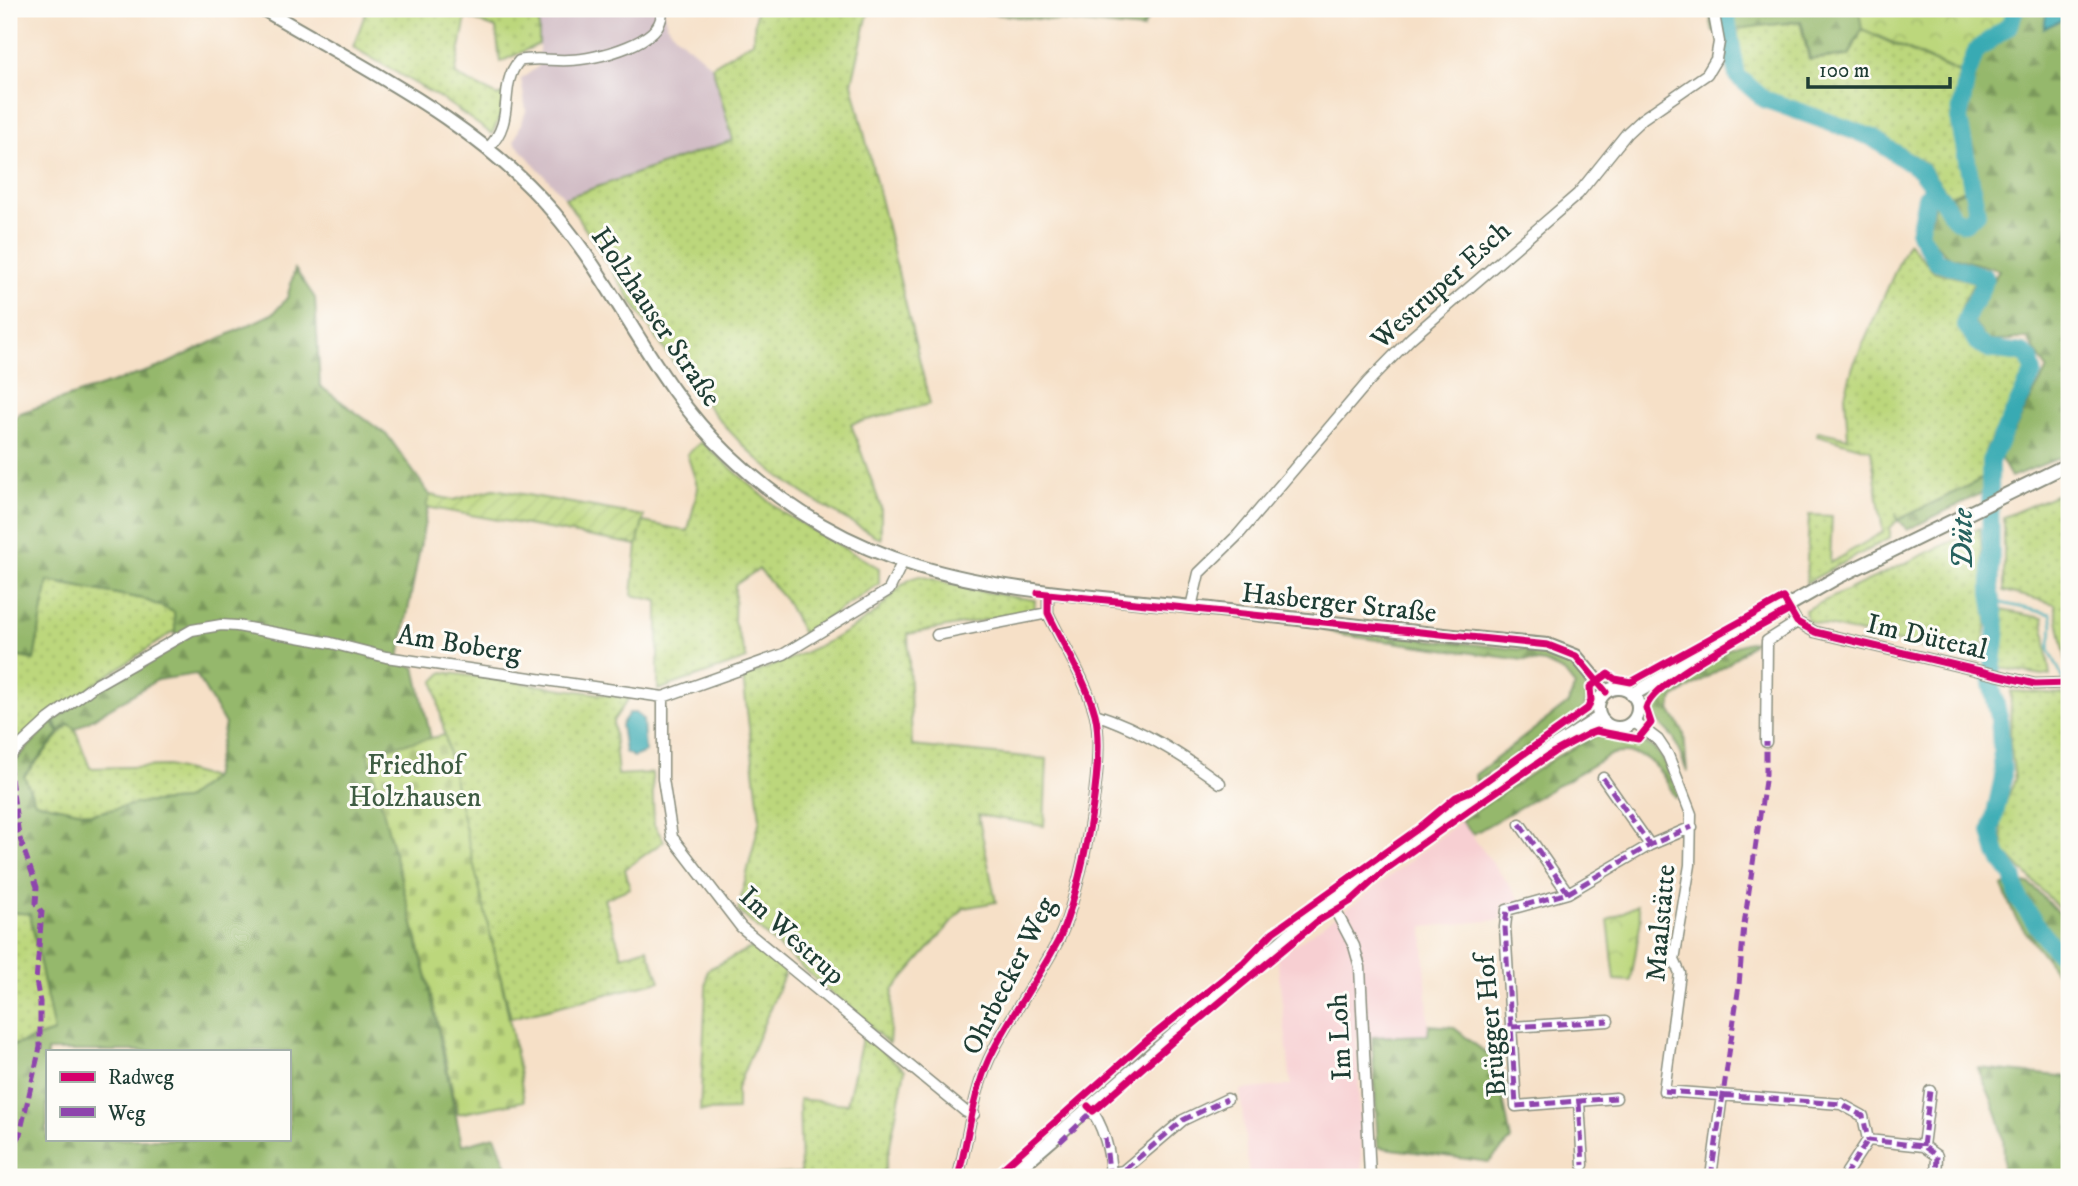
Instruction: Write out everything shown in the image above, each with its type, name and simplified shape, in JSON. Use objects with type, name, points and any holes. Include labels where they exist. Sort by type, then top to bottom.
[{"type":"street","name":"Holzhauser Straße","points":[[263,9],[438,112],[488,148],[525,181],[556,215],[699,425],[729,456],[792,505],[859,546],[902,563],[980,584],[1043,593]]},
{"type":"street","points":[[488,148],[503,129],[508,111],[510,76],[519,61],[533,57],[569,60],[613,50],[656,32],[661,24],[661,9]]},
{"type":"street","name":"Westruper Esch","points":[[1191,607],[1194,581],[1199,572],[1238,535],[1368,382],[1411,338],[1578,194],[1627,133],[1642,119],[1707,74],[1716,59],[1719,42],[1713,9]]},
{"type":"street","points":[[1632,695],[1787,605],[2069,464]]},
{"type":"street","name":"Am Boberg","points":[[9,756],[49,719],[114,673],[192,630],[221,625],[331,643],[386,657],[663,697],[783,654],[889,590],[902,563]]},
{"type":"street","name":"Hasberger Straße","points":[[1043,593],[1548,645],[1576,656],[1606,692]]},
{"type":"street","name":"Ohrbecker Weg","points":[[958,1177],[990,1057],[1032,989],[1069,916],[1090,825],[1095,787],[1095,714],[1048,612],[1043,593]]},
{"type":"street","points":[[1766,742],[1767,640],[1797,622],[1787,605]]},
{"type":"street","points":[[937,635],[1048,612]]},
{"type":"street","name":"Im Dütetal","points":[[1797,622],[1815,632],[2035,684],[2065,684]]},
{"type":"street","points":[[1622,689],[1632,695],[1637,710],[1633,721],[1615,728],[1600,717],[1598,706],[1606,692],[1622,689]]},
{"type":"street","name":"Im Westrup","points":[[663,697],[663,779],[672,837],[727,912],[741,927],[848,1017],[966,1112],[974,1114]]},
{"type":"street","points":[[1095,714],[1143,733],[1190,761],[1220,783]]},
{"type":"street","points":[[1009,1177],[1248,969],[1331,902],[1467,803],[1600,717]]},
{"type":"street","name":"Maalstätte","points":[[1633,721],[1658,740],[1668,755],[1691,814],[1690,865],[1674,960],[1680,973],[1664,1091],[1722,1095]]},
{"type":"street","points":[[1603,778],[1650,845]]},
{"type":"street","points":[[1520,824],[1568,893]]},
{"type":"street","name":"Brügger Hof","points":[[1616,1098],[1516,1106],[1505,927],[1507,910],[1568,893],[1650,845],[1692,827]]},
{"type":"street","name":"Im Loh","points":[[1331,902],[1354,946],[1360,967],[1370,1177]]},
{"type":"street","points":[[1512,1027],[1608,1021]]},
{"type":"street","points":[[1923,1146],[1930,1091]]},
{"type":"street","points":[[1710,1177],[1722,1095],[1841,1104],[1863,1116],[1868,1140],[1846,1177]]},
{"type":"street","points":[[1088,1106],[1099,1122],[1111,1175],[1123,1171],[1183,1120],[1227,1099]]},
{"type":"street","points":[[1579,1102],[1583,1165]]},
{"type":"street","points":[[1868,1140],[1923,1146],[1937,1156],[1936,1177]]},
{"type":"shaded area","points":[[539,9],[664,9],[667,24],[675,35],[712,66],[733,140],[565,198],[514,142],[526,111],[521,79],[539,66]]},
{"type":"shaded area","points":[[1461,821],[1521,901],[1502,905],[1500,920],[1423,927],[1429,1035],[1357,1038],[1362,1177],[1249,1177],[1240,1090],[1291,1085],[1277,957],[1359,900]]},
{"type":"green space","points":[[367,9],[539,9],[539,44],[500,62],[496,28],[466,17],[455,75],[498,96],[504,93],[502,112],[492,134],[445,101],[353,47]]},
{"type":"green space","points":[[756,9],[869,9],[852,83],[930,404],[851,424],[881,507],[881,539],[780,477],[722,423],[673,362],[565,198],[733,140],[712,66],[753,41]]},
{"type":"green space","points":[[972,9],[1152,9],[1143,29],[970,12]]},
{"type":"green space","points":[[1709,9],[1859,9],[1862,29],[1849,55],[1810,59],[1801,21],[1713,32]]},
{"type":"green space","points":[[1859,9],[2012,9],[2007,23],[1974,50],[1965,75],[1862,29]]},
{"type":"green space","points":[[2017,9],[2047,9],[2045,27],[2069,17],[2069,454],[2011,477],[2000,457],[2047,369],[2027,338],[1987,342],[1971,317],[1999,270],[1946,255],[1926,233],[1935,203],[1966,190],[1964,120],[1972,66],[1983,47],[2009,25]]},
{"type":"green space","points":[[1800,22],[1809,60],[1849,56],[1862,30],[1961,74],[1952,121],[1965,189],[1949,195],[1925,163],[1874,130],[1768,94],[1743,71],[1737,28]]},
{"type":"green space","points":[[1908,242],[1933,271],[1974,282],[1960,316],[1966,339],[1975,350],[1984,355],[2011,358],[2025,364],[2026,375],[1985,451],[1984,478],[1898,520],[1896,512],[1897,521],[1890,528],[1890,538],[1806,583],[1809,515],[1832,516],[1830,563],[1883,532],[1871,450],[1817,435],[1818,431],[1848,438],[1845,395],[1853,366]]},
{"type":"green space","points":[[295,269],[315,298],[320,386],[388,436],[430,495],[398,663],[415,667],[431,739],[368,752],[430,991],[462,1145],[495,1136],[511,1177],[9,1177],[9,1047],[54,1032],[30,914],[9,912],[9,767],[52,722],[59,733],[24,776],[35,802],[92,814],[140,803],[184,800],[213,778],[225,724],[196,674],[157,680],[75,729],[69,724],[60,731],[54,721],[96,689],[176,644],[174,612],[143,599],[48,581],[34,660],[9,655],[9,424],[20,413],[160,367],[274,313],[287,298]]},
{"type":"green space","points":[[701,442],[783,513],[879,568],[879,584],[803,634],[786,601],[759,569],[735,585],[734,622],[747,659],[658,690],[658,601],[632,595],[637,545],[643,522],[688,531],[698,488],[687,454]]},
{"type":"green space","points":[[1984,478],[1986,491],[1907,530],[1898,520]]},
{"type":"green space","points":[[494,489],[644,516],[637,545],[426,507],[430,495],[454,500]]},
{"type":"green space","points":[[2069,489],[2069,676],[2055,604],[2004,591],[2004,517]]},
{"type":"green space","points":[[1980,528],[1987,625],[1979,661],[1807,621],[1805,610]]},
{"type":"green space","points":[[920,576],[979,591],[1035,600],[1034,611],[908,634],[912,746],[1047,759],[1044,826],[978,815],[996,902],[964,908],[893,990],[889,1044],[738,911],[760,819],[743,677],[841,635],[871,616],[906,582]]},
{"type":"green space","points":[[47,581],[143,599],[174,612],[176,630],[41,720],[9,751],[9,655],[34,659]]},
{"type":"green space","points":[[2001,610],[2043,618],[2050,676],[1999,668],[2004,628]]},
{"type":"green space","points":[[1321,628],[1545,652],[1564,661],[1584,681],[1587,689],[1583,710],[1476,782],[1475,775],[1568,703],[1575,686],[1564,672],[1545,663],[1341,635]]},
{"type":"green space","points":[[1755,641],[1727,665],[1673,698],[1670,710],[1684,733],[1687,772],[1674,738],[1650,713],[1655,697],[1715,656]]},
{"type":"green space","points":[[443,672],[629,698],[613,721],[618,775],[652,773],[654,825],[664,841],[625,869],[630,888],[604,899],[622,956],[647,948],[660,981],[511,1018],[461,817],[434,681]]},
{"type":"green space","points":[[2011,691],[2063,694],[2069,703],[2069,919],[2004,851],[2000,817],[2015,779],[2010,743]]},
{"type":"green space","points":[[69,724],[75,729],[90,768],[168,766],[213,778],[184,800],[140,803],[92,814],[35,802],[24,776]]},
{"type":"green space","name":"Friedhof Holzhausen","points":[[445,735],[507,1009],[524,1101],[458,1114],[429,985],[368,752]]},
{"type":"green space","points":[[1597,735],[1611,739],[1636,740],[1653,747],[1664,762],[1679,795],[1676,798],[1659,770],[1645,758],[1636,754],[1612,754],[1473,834],[1461,821],[1556,757]]},
{"type":"green space","points":[[2029,883],[2069,924],[2069,989],[2016,919],[2002,886]]},
{"type":"green space","points":[[1637,905],[1641,919],[1631,981],[1615,980],[1608,920]]},
{"type":"green space","points":[[9,912],[30,913],[54,1032],[10,1046]]},
{"type":"green space","points":[[753,947],[786,970],[737,1088],[737,1110],[700,1111],[707,970]]},
{"type":"green space","points":[[1429,1025],[1453,1027],[1496,1061],[1511,1140],[1489,1162],[1378,1147],[1372,1037],[1428,1035]]},
{"type":"green space","points":[[863,1035],[905,1070],[885,1170],[877,1177],[744,1177],[801,1173],[799,1099],[847,1104]]},
{"type":"green space","points":[[1978,1068],[2069,1077],[2069,1177],[2001,1177],[2004,1162],[2002,1134],[1995,1108]]},
{"type":"water","points":[[2047,9],[2069,9],[2069,17],[2044,28]]},
{"type":"water","points":[[629,713],[636,713],[643,719],[645,752],[634,757],[625,752],[621,725]]},
{"type":"waterway","name":"Düte","points":[[1725,9],[1737,76],[1764,99],[1871,137],[1920,170],[1937,193]]},
{"type":"waterway","name":"Düte","points":[[2015,9],[2010,25],[1976,51],[1967,76],[1959,119],[1977,213],[1965,223],[1959,221],[1954,218],[1942,199],[1932,193],[1926,197],[1919,233],[1936,261],[1985,277],[1965,324],[1976,341],[1987,349],[2023,353],[2030,359],[2033,373],[1990,461],[1991,594],[1997,629],[1991,684],[1999,717],[2003,777],[1991,832],[1997,854],[2013,876],[2019,900],[2054,949],[2069,960]]},
{"type":"waterway","points":[[1991,594],[1997,602],[2051,614],[2053,625],[2049,649],[2064,680]]},
{"type":"marked path","points":[[1711,1177],[1766,774],[1766,742]]},
{"type":"marked path","points":[[9,764],[19,836],[37,887],[36,904],[42,912],[36,981],[40,1002],[40,1047],[20,1134],[9,1161]]},
{"type":"marked path","points":[[1603,778],[1650,845]]},
{"type":"marked path","points":[[1520,824],[1568,893]]},
{"type":"marked path","points":[[1616,1098],[1516,1106],[1505,927],[1507,910],[1568,893],[1650,845],[1692,827]]},
{"type":"marked path","points":[[1512,1027],[1608,1021]]},
{"type":"marked path","points":[[1664,1091],[1841,1104],[1863,1116],[1868,1140],[1923,1146],[1937,1156],[1936,1177]]},
{"type":"marked path","points":[[1923,1146],[1930,1091]]},
{"type":"marked path","points":[[1111,1173],[1123,1171],[1183,1120],[1227,1099]]},
{"type":"marked path","points":[[1579,1102],[1583,1165]]},
{"type":"marked path","points":[[1060,1142],[1096,1108]]},
{"type":"marked path","points":[[1105,1138],[1110,1177]]},
{"type":"marked path","points":[[1846,1177],[1868,1140]]},
{"type":"cycle path","points":[[1038,593],[1548,645],[1576,656],[1606,692]]},
{"type":"cycle path","points":[[958,1177],[983,1073],[1005,1028],[1059,939],[1075,892],[1089,828],[1097,763],[1098,735],[1095,714],[1080,676],[1048,613],[1048,594]]},
{"type":"cycle path","points":[[993,1177],[1146,1041],[1244,962],[1273,932],[1419,828],[1456,797],[1473,790],[1588,708],[1591,700],[1590,687],[1608,674],[1615,679],[1631,682],[1783,598],[1797,622],[1815,632],[2035,684],[2069,683]]},
{"type":"cycle path","points":[[1088,1106],[1093,1111],[1318,921],[1351,901],[1385,870],[1471,809],[1554,752],[1588,734],[1596,731],[1638,739],[1651,723],[1646,708],[1667,684],[1710,655],[1790,610]]}]
